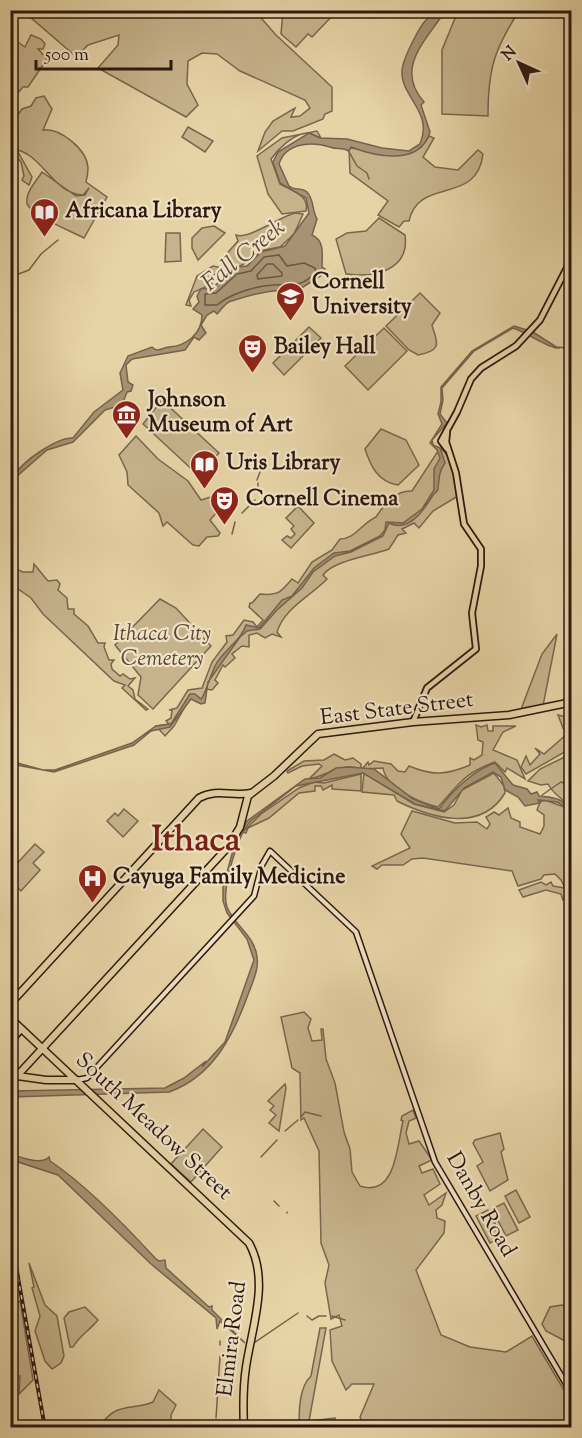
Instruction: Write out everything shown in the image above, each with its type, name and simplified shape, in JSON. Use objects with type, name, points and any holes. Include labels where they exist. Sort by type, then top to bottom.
[{"type":"highway","name":"East State Street","points":[[250,794],[274,776],[318,734],[414,722],[509,716],[572,702]]},
{"type":"highway","points":[[10,1004],[198,800],[214,792],[250,794],[240,827],[230,844],[42,1048],[13,1076]]},
{"type":"highway","name":"South Meadow Street","points":[[10,1018],[241,1234],[255,1255]]},
{"type":"highway","points":[[13,1076],[77,1080]]},
{"type":"highway","name":"Elmira Road","points":[[244,1428],[245,1372],[260,1280],[255,1255]]},
{"type":"main road","points":[[414,722],[428,688],[468,659],[476,650],[472,613],[481,565],[481,549],[464,524],[463,508],[450,455],[441,441],[474,375],[511,350],[534,327],[554,297],[572,258]]},
{"type":"main road","name":"Danby Road","points":[[87,1078],[254,896],[262,865],[270,851],[354,930],[435,1162],[572,1394]]},
{"type":"main road","points":[[10,1042],[22,1029]]},
{"type":"main road","points":[[77,1080],[87,1078],[86,1088]]},
{"type":"green space","points":[[283,10],[337,11],[312,37],[308,34],[296,47],[281,34]]},
{"type":"green space","points":[[17,11],[255,11],[276,35],[332,87],[332,111],[325,114],[323,119],[293,131],[282,131],[258,151],[265,132],[273,121],[295,108],[291,117],[300,116],[310,108],[305,100],[240,71],[217,54],[202,53],[188,61],[187,84],[198,105],[186,117],[98,68],[118,45],[119,35],[88,45],[79,54],[73,54],[31,18]]},
{"type":"green space","points":[[458,11],[519,11],[494,60],[489,85],[488,116],[442,114],[442,50]]},
{"type":"green space","points":[[31,35],[41,39],[45,44],[43,49],[38,49],[47,59],[28,87],[23,87],[11,101],[11,40],[12,38],[25,47]]},
{"type":"green space","points":[[44,96],[52,109],[43,130],[57,132],[78,147],[88,168],[86,182],[107,197],[84,238],[43,218],[30,208],[27,203],[28,195],[42,172],[58,183],[34,159],[17,150],[32,177],[29,185],[22,180],[24,176],[21,162],[14,154],[11,157],[11,111],[14,116],[17,116],[22,109],[31,106],[36,98]],"holes":[[[89,188],[85,195],[76,196],[68,191],[83,195]]]},
{"type":"green space","points":[[188,127],[213,141],[205,152],[182,137]]},
{"type":"green space","points":[[317,131],[321,138],[312,134],[307,133]]},
{"type":"green space","points":[[301,134],[286,143],[271,159],[280,184],[303,197],[307,206],[306,211],[282,214],[268,194],[257,156],[282,138]]},
{"type":"green space","points":[[429,136],[434,138],[423,157],[435,167],[458,170],[478,150],[483,154],[479,170],[470,180],[460,186],[424,199],[415,207],[409,221],[404,221],[399,227],[378,215],[388,201],[350,173],[349,148],[403,155],[422,146]]},
{"type":"green space","points":[[295,213],[303,214],[294,234],[280,247],[264,250],[242,265],[210,276],[212,284],[194,292],[189,300],[191,306],[186,305],[197,276],[213,266],[222,268],[223,258],[238,241],[236,235],[248,234]]},
{"type":"green space","points":[[379,218],[405,235],[402,257],[388,270],[367,275],[346,274],[336,239],[347,233],[366,231]]},
{"type":"green space","points":[[214,226],[225,233],[198,260],[192,248],[192,238],[202,228]]},
{"type":"green space","points":[[166,233],[180,233],[181,261],[165,262]]},
{"type":"green space","points":[[420,293],[440,313],[432,325],[437,344],[435,348],[418,355],[409,350],[386,326]]},
{"type":"green space","points":[[309,327],[321,338],[284,375],[273,363]]},
{"type":"green space","points":[[384,328],[407,351],[368,390],[345,366]]},
{"type":"green space","points":[[162,400],[219,453],[198,475],[143,424]]},
{"type":"green space","points":[[381,429],[406,440],[419,465],[398,485],[385,480],[376,472],[365,449]]},
{"type":"green space","points":[[136,436],[158,459],[188,481],[201,500],[217,495],[225,503],[210,520],[220,533],[218,536],[207,537],[199,546],[193,545],[167,522],[163,526],[159,513],[128,485],[127,472],[119,455]]},
{"type":"green space","points":[[440,448],[451,463],[458,496],[433,511],[419,528],[414,523],[402,529],[406,533],[398,535],[389,549],[344,562],[328,570],[323,575],[327,579],[299,602],[281,623],[277,632],[281,637],[272,634],[265,638],[257,633],[249,635],[249,647],[242,646],[232,654],[235,658],[225,667],[223,665],[215,680],[218,683],[212,690],[206,689],[205,701],[191,696],[174,726],[165,736],[156,726],[169,724],[166,721],[171,718],[172,710],[169,710],[177,708],[188,690],[202,688],[212,662],[227,642],[226,636],[233,635],[244,620],[253,622],[257,627],[263,620],[249,607],[250,603],[260,594],[279,592],[292,579],[298,583],[312,562],[332,550],[340,539],[354,534],[376,517],[386,503],[395,496],[412,491]]},
{"type":"green space","points":[[298,506],[314,523],[291,548],[282,540],[287,536],[291,538],[295,534],[291,529],[294,526],[286,518]]},
{"type":"green space","points":[[34,564],[48,581],[57,580],[60,584],[58,590],[67,598],[68,609],[74,609],[74,614],[88,626],[98,643],[105,643],[104,647],[109,660],[114,660],[111,664],[112,669],[120,676],[123,674],[130,679],[135,678],[128,686],[133,690],[135,699],[148,709],[146,710],[122,688],[125,685],[114,681],[43,614],[31,598],[11,584],[11,567],[23,572],[33,572]]},
{"type":"green space","name":"Ithaca City Cemetery","points":[[160,599],[176,608],[211,646],[153,709],[138,695],[141,677],[115,645]]},
{"type":"green space","points":[[557,634],[543,706],[520,712],[542,654]]},
{"type":"green space","points":[[558,715],[571,718],[571,740],[568,742],[570,749],[526,774],[521,767],[526,756],[530,765],[540,754],[535,748],[544,754],[568,733],[563,728]]},
{"type":"green space","points":[[476,725],[481,727],[487,725],[488,731],[493,731],[493,726],[516,726],[503,732],[493,750],[517,760],[525,779],[507,768],[505,772],[495,762],[469,775],[438,807],[405,794],[390,782],[383,768],[362,769],[368,762],[369,765],[374,761],[391,764],[398,771],[405,772],[409,766],[440,773],[470,765],[470,758],[474,760],[482,755],[483,742],[478,740]]},
{"type":"green space","points":[[334,754],[345,760],[353,758],[361,764],[361,769],[340,768],[309,779],[322,766],[319,764],[302,766],[288,773],[287,771],[304,761],[324,760]]},
{"type":"green space","points":[[571,754],[571,809],[548,784],[541,785],[528,781],[540,769]]},
{"type":"green space","points":[[364,773],[414,804],[444,812],[454,805],[462,790],[494,773],[504,786],[505,793],[495,806],[483,814],[469,818],[425,813],[397,801],[394,795],[362,792]]},
{"type":"green space","points":[[361,774],[361,791],[332,789],[332,785],[323,790],[321,786],[315,786],[315,791],[299,793],[269,818],[248,828],[246,833],[243,832],[261,814],[299,788],[314,782],[324,783]]},
{"type":"green space","points":[[545,800],[564,807],[568,818],[572,851],[571,898],[563,900],[561,894],[546,890],[523,897],[519,890],[541,882],[546,885],[551,882],[553,886],[565,888],[555,874],[544,875],[541,879],[518,886],[512,871],[423,858],[412,859],[403,865],[382,865],[377,869],[372,866],[410,848],[401,834],[412,811],[455,823],[477,822],[487,829],[490,824],[486,817],[494,812],[499,815],[508,808],[511,818],[520,822],[520,827],[540,834],[544,826],[544,815],[537,810],[540,802]]},
{"type":"green space","points":[[124,809],[138,821],[123,837],[107,821],[115,813],[118,816]]},
{"type":"green space","points":[[35,844],[44,852],[33,863],[40,870],[21,891],[11,881],[11,870]]},
{"type":"green space","points":[[304,1012],[311,1019],[308,1028],[312,1041],[322,1040],[321,1029],[323,1029],[326,1059],[335,1083],[344,1132],[350,1149],[352,1172],[360,1186],[372,1188],[381,1184],[388,1177],[396,1155],[402,1116],[413,1110],[416,1118],[409,1121],[406,1133],[409,1144],[419,1141],[432,1160],[419,1166],[422,1173],[433,1169],[440,1184],[424,1195],[429,1205],[446,1193],[442,1205],[436,1210],[437,1218],[445,1221],[444,1233],[416,1270],[441,1335],[470,1347],[506,1352],[532,1336],[571,1402],[571,1418],[562,1427],[364,1427],[360,1417],[374,1384],[352,1384],[346,1390],[332,1361],[330,1330],[342,1326],[339,1315],[331,1319],[325,1283],[329,1265],[321,1243],[319,1151],[304,1118],[301,1120],[300,1073],[292,1068],[281,1017]]},
{"type":"green space","points":[[285,1084],[279,1131],[269,1123],[276,1115],[270,1110],[274,1106],[268,1101]]},
{"type":"green space","points":[[203,1129],[222,1147],[191,1182],[171,1164]]},
{"type":"green space","points":[[500,1133],[504,1149],[501,1152],[508,1180],[490,1191],[477,1166],[483,1162],[473,1143],[475,1140]]},
{"type":"green space","points":[[516,1190],[530,1217],[519,1223],[505,1196]]},
{"type":"green space","points":[[504,1203],[518,1230],[506,1236],[492,1209]]},
{"type":"green space","points":[[488,1210],[502,1237],[490,1243],[476,1216]]},
{"type":"green space","points":[[29,1263],[45,1305],[57,1316],[64,1356],[61,1363],[52,1369],[45,1361],[35,1331],[40,1316],[32,1288],[34,1287]]},
{"type":"green space","points":[[20,1301],[33,1380],[19,1394],[20,1376],[11,1380],[10,1304]]},
{"type":"green space","points":[[562,1305],[571,1309],[571,1331],[565,1341],[546,1331],[542,1324],[550,1307]]},
{"type":"green space","points":[[85,1307],[98,1320],[73,1347],[70,1347],[64,1318],[69,1312]]},
{"type":"green space","points":[[320,1328],[326,1328],[309,1421],[335,1418],[336,1427],[299,1427],[302,1393],[311,1376]]},
{"type":"green space","points":[[159,1390],[176,1405],[171,1421],[179,1427],[100,1427],[112,1413],[118,1410],[153,1402]]},
{"type":"water","points":[[435,11],[445,11],[422,44],[412,66],[412,78],[424,102],[421,105],[430,132],[425,143],[417,150],[397,156],[373,154],[351,147],[349,151],[317,144],[302,145],[288,151],[279,164],[289,186],[307,192],[311,198],[317,219],[312,235],[321,244],[322,267],[325,269],[322,275],[292,294],[271,291],[229,302],[217,314],[214,311],[207,315],[201,325],[206,333],[199,340],[194,337],[185,350],[132,359],[126,365],[128,382],[133,385],[131,391],[127,392],[122,405],[105,410],[73,442],[47,450],[16,477],[12,477],[11,470],[17,472],[26,462],[58,441],[73,438],[94,412],[123,390],[120,373],[128,356],[152,347],[158,350],[175,346],[192,338],[201,322],[202,315],[193,309],[199,302],[197,296],[201,289],[212,288],[237,267],[247,266],[261,252],[285,246],[309,213],[306,198],[280,183],[273,162],[278,152],[309,133],[320,138],[347,139],[382,148],[409,151],[420,144],[423,121],[404,85],[403,65],[420,29]]},
{"type":"water","points":[[514,326],[533,332],[558,348],[513,328],[474,351],[442,388],[443,400],[440,414],[447,423],[432,440],[433,445],[440,448],[445,463],[440,472],[438,490],[425,507],[409,522],[403,525],[389,523],[383,536],[351,552],[335,556],[313,572],[302,588],[260,629],[247,631],[240,637],[210,680],[218,661],[244,631],[246,625],[259,628],[282,600],[292,596],[314,568],[334,553],[350,551],[380,536],[385,530],[386,522],[403,523],[422,509],[434,490],[434,469],[440,458],[437,450],[430,443],[442,424],[438,414],[441,387],[472,351]]},
{"type":"water","points":[[208,685],[205,703],[201,704],[191,699],[170,727],[151,731],[134,745],[54,772],[43,770],[55,770],[132,743],[156,726],[171,724],[190,694],[195,694],[201,699]]},
{"type":"water","points":[[10,761],[42,770],[11,764]]},
{"type":"water","points":[[495,763],[513,785],[527,789],[531,794],[537,792],[539,796],[555,798],[565,804],[570,814],[571,830],[564,806],[557,802],[538,800],[540,803],[525,806],[518,797],[505,790],[501,777],[493,772],[464,788],[445,811],[415,804],[363,773],[296,786],[251,821],[236,849],[226,888],[227,907],[252,943],[257,957],[257,966],[243,1008],[229,1038],[210,1064],[185,1085],[169,1092],[11,1097],[12,1091],[165,1088],[184,1078],[206,1061],[202,1067],[225,1042],[254,960],[247,939],[227,913],[223,901],[223,887],[235,843],[247,821],[305,779],[320,778],[336,768],[374,769],[413,799],[439,809],[464,782],[480,770]]},
{"type":"water","points":[[10,1152],[36,1161],[49,1157],[50,1161],[104,1205],[155,1258],[159,1261],[165,1260],[166,1268],[209,1307],[212,1306],[212,1310],[245,1343],[220,1321],[217,1329],[216,1318],[151,1264],[58,1175],[15,1161]]},
{"type":"waterway","points":[[348,150],[357,166],[367,173],[369,179]]},
{"type":"waterway","points":[[10,297],[16,275],[29,270],[41,254],[58,240]]},
{"type":"waterway","points":[[558,347],[572,349]]},
{"type":"waterway","points":[[257,480],[260,472]]},
{"type":"waterway","points":[[258,483],[258,493]]},
{"type":"waterway","points":[[242,513],[255,500]]},
{"type":"waterway","points":[[232,534],[235,522]]},
{"type":"waterway","points":[[542,795],[561,782],[572,786]]},
{"type":"waterway","points":[[301,1117],[305,1112],[321,1116]]},
{"type":"waterway","points":[[285,1131],[298,1120]]},
{"type":"waterway","points":[[261,1157],[277,1140]]},
{"type":"waterway","points":[[274,1201],[279,1206]]},
{"type":"waterway","points":[[254,1343],[298,1313]]},
{"type":"waterway","points":[[307,1316],[312,1320],[319,1316],[326,1316]]},
{"type":"waterway","points":[[332,1316],[345,1320]]},
{"type":"waterway","points":[[216,1418],[220,1356]]},
{"type":"waterway","points":[[214,1423],[215,1428]]},
{"type":"railway","points":[[10,1233],[45,1428]]},
{"type":"place","name":"Africana Library","points":[[44,238]]},
{"type":"place","name":"Cornell University","points":[[291,322]]},
{"type":"place","name":"Bailey Hall","points":[[253,374]]},
{"type":"place","name":"Johnson Museum of Art","points":[[127,440]]},
{"type":"place","name":"Uris Library","points":[[205,490]]},
{"type":"place","name":"Cornell Cinema","points":[[225,526]]},
{"type":"place","name":"Cayuga Family Medicine","points":[[92,904]]},
{"type":"district","name":"Ithaca","points":[[196,841]]},
{"type":"water label","name":"Fall Creek","points":[[244,256]]}]
